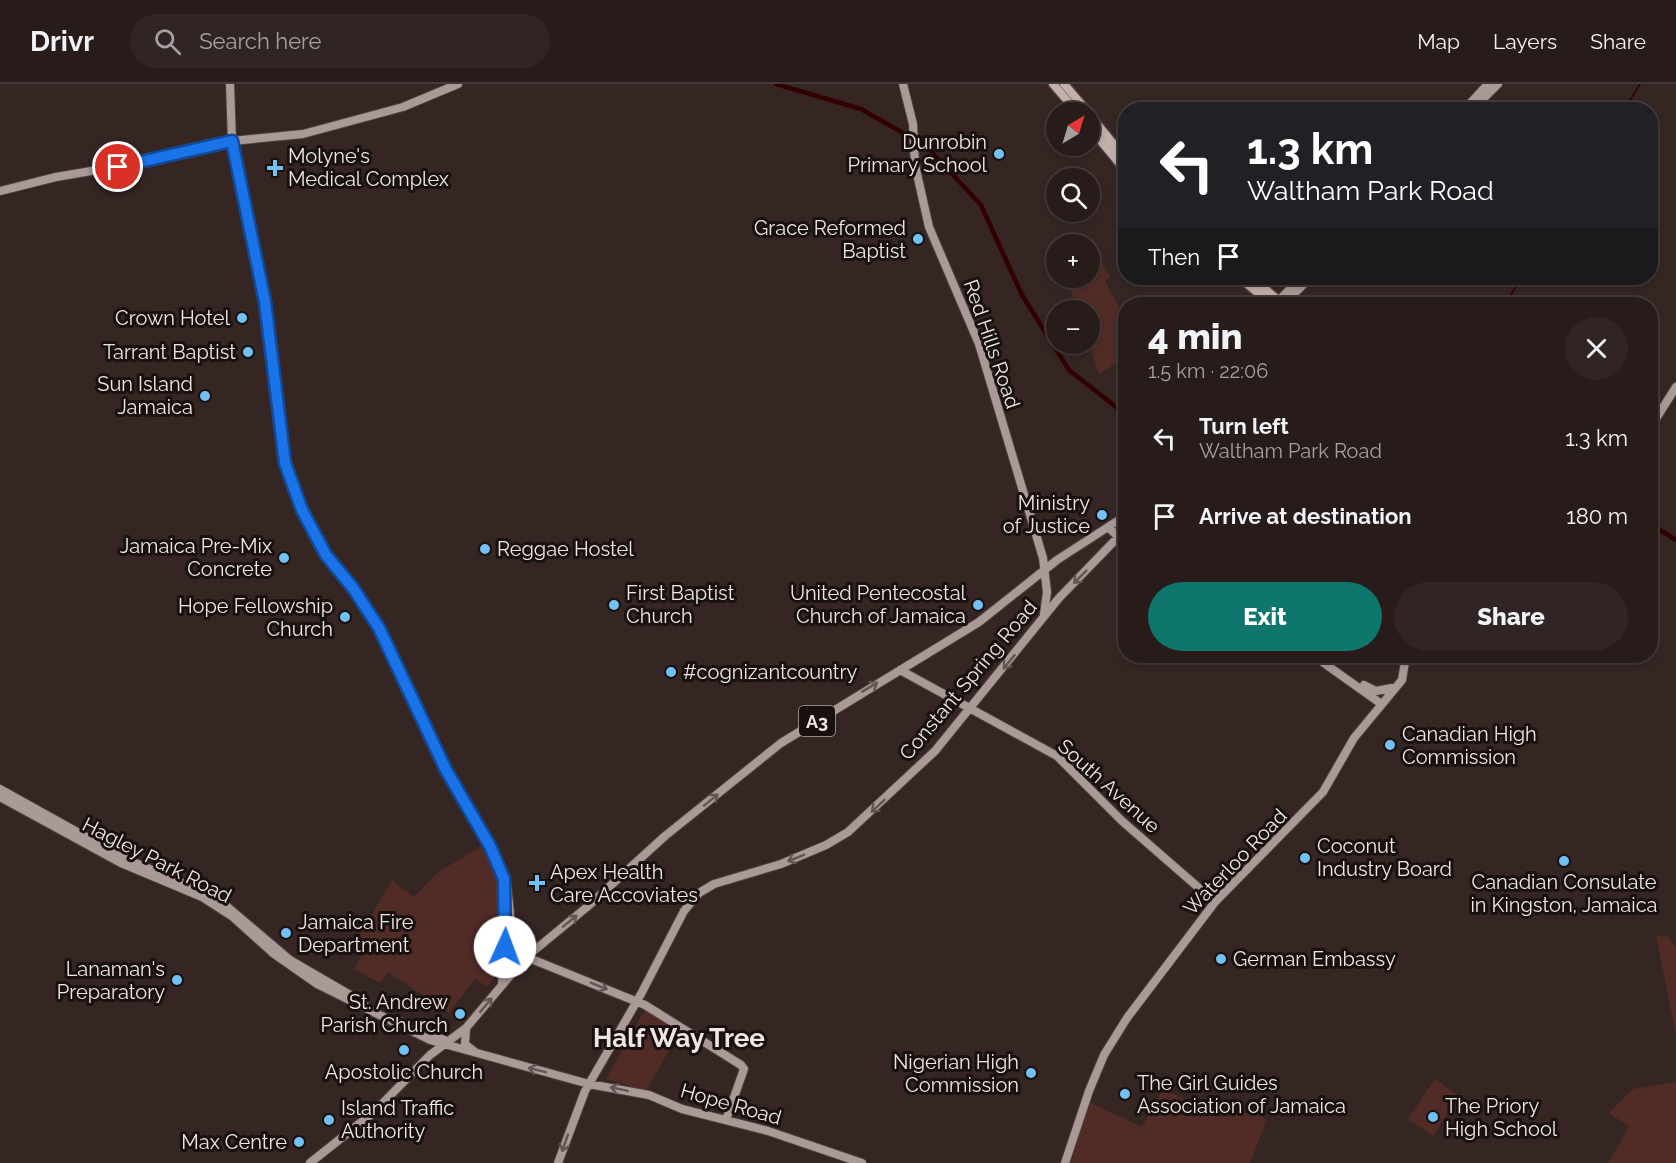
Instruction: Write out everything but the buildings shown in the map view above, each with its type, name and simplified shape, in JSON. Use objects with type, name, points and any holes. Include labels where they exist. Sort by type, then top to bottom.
[{"type":"highway","points":[[1053,84],[1068,102]]},
{"type":"highway","points":[[1064,84],[1079,102]]},
{"type":"highway","points":[[1100,128],[1118,149]]},
{"type":"highway","points":[[1100,140],[1118,162]]},
{"type":"highway","points":[[1250,285],[1268,297]]},
{"type":"highway","points":[[1259,285],[1271,297]]},
{"type":"main road","points":[[230,84],[232,141],[265,302],[285,463],[302,510],[326,555],[353,588],[379,628],[437,753],[484,833],[507,890],[512,950],[525,958],[637,1001],[694,1033],[744,1070],[726,1120]]},
{"type":"main road","points":[[0,191],[56,177],[150,161],[232,141],[303,134],[404,107],[458,84]]},
{"type":"main road","name":"Red Hills Road","points":[[903,84],[913,124],[913,143],[929,227],[979,344],[1043,558],[1047,592],[1044,615]]},
{"type":"main road","points":[[1471,102],[1488,84]]},
{"type":"main road","points":[[1480,102],[1498,84]]},
{"type":"main road","points":[[1285,297],[1295,285]]},
{"type":"main road","points":[[1287,297],[1302,285]]},
{"type":"main road","points":[[1658,415],[1676,387]]},
{"type":"main road","name":"A3","points":[[447,1044],[466,1028],[525,958],[587,908],[665,836],[781,743],[979,622],[1057,560],[1118,521]]},
{"type":"main road","points":[[1109,528],[1118,536]]},
{"type":"main road","points":[[1037,542],[1049,559],[1057,560]]},
{"type":"main road","points":[[1021,590],[1037,570],[1040,562],[1037,542]]},
{"type":"main road","name":"Constant Spring Road","points":[[558,1163],[589,1084],[637,1001],[684,911],[699,893],[714,884],[781,864],[826,845],[848,832],[935,750],[1044,615],[1118,544]]},
{"type":"main road","points":[[1326,663],[1380,703]]},
{"type":"main road","name":"Waterloo Road","points":[[1065,1163],[1089,1091],[1104,1055],[1137,1004],[1215,902],[1323,792],[1354,738],[1404,675],[1405,663]]},
{"type":"main road","points":[[1333,667],[1344,669],[1373,691],[1394,687]]},
{"type":"main road","name":"South Avenue","points":[[900,670],[1057,756],[1122,821],[1215,902]]},
{"type":"main road","name":"Hagley Park Road","points":[[0,789],[124,858],[217,898],[290,960],[394,1019],[447,1044]]},
{"type":"main road","name":"Hagley Park Road","points":[[0,797],[121,863],[202,897],[233,917],[274,954],[317,984],[402,1028],[484,1057],[589,1084]]},
{"type":"main road","points":[[502,984],[506,921],[504,879]]},
{"type":"main road","points":[[466,1028],[465,1044],[484,1057]]},
{"type":"main road","points":[[310,1163],[374,1112],[430,1055],[447,1044]]},
{"type":"main road","name":"Hope Road","points":[[589,1084],[649,1095],[682,1109],[726,1120],[862,1163]]},
{"type":"shaded area","points":[[1100,260],[1110,276],[1105,281],[1118,306],[1118,362],[1099,374],[1092,354],[1100,354],[1100,300],[1074,300],[1070,288],[1100,288]]},
{"type":"shaded area","points":[[487,843],[503,890],[501,969],[487,987],[475,979],[449,1013],[388,972],[380,983],[354,969],[363,954],[354,945],[392,880],[414,897],[437,873]]},
{"type":"shaded area","points":[[1656,936],[1667,936],[1676,947],[1676,1034]]},
{"type":"shaded area","points":[[646,1008],[681,1030],[646,1090],[606,1079]]},
{"type":"shaded area","points":[[1435,1079],[1459,1096],[1433,1136],[1408,1119]]},
{"type":"shaded area","points":[[1676,1082],[1676,1163],[1608,1163],[1629,1127],[1609,1113],[1633,1089]]},
{"type":"shaded area","points":[[1163,1089],[1186,1100],[1214,1101],[1236,1114],[1254,1113],[1267,1119],[1250,1163],[1071,1163],[1089,1102],[1142,1127]]},
{"type":"waterway","points":[[776,84],[861,109],[926,146],[981,205],[1022,295],[1069,370],[1118,408]]},
{"type":"waterway","points":[[1629,102],[1640,84]]},
{"type":"waterway","points":[[1509,297],[1517,285]]},
{"type":"waterway","points":[[1658,529],[1676,540]]},
{"type":"place","name":"Dunrobin Primary School","points":[[999,154]]},
{"type":"place","name":"Molyne's Medical Complex","points":[[275,168]]},
{"type":"place","name":"Grace Reformed Baptist","points":[[918,239]]},
{"type":"place","name":"Crown Hotel","points":[[242,318]]},
{"type":"place","name":"Tarrant Baptist","points":[[248,352]]},
{"type":"place","name":"Sun Island Jamaica","points":[[205,396]]},
{"type":"place","name":"Ministry of Justice","points":[[1102,515]]},
{"type":"place","name":"Reggae Hostel","points":[[485,549]]},
{"type":"place","name":"Jamaica Pre-Mix Concrete","points":[[284,558]]},
{"type":"place","name":"First Baptist Church","points":[[614,605]]},
{"type":"place","name":"United Pentecostal Church of Jamaica","points":[[978,605]]},
{"type":"place","name":"Hope Fellowship Church","points":[[345,617]]},
{"type":"place","name":"#cognizantcountry","points":[[671,672]]},
{"type":"place","name":"Canadian High Commission","points":[[1390,745]]},
{"type":"place","name":"Coconut Industry Board","points":[[1305,858]]},
{"type":"place","name":"Canadian Consulate in Kingston, Jamaica","points":[[1564,861]]},
{"type":"place","name":"Apex Health Care Accoviates","points":[[537,883]]},
{"type":"place","name":"Jamaica Fire Department","points":[[286,933]]},
{"type":"place","name":"German Embassy","points":[[1221,959]]},
{"type":"place","name":"Lanaman's Preparatory","points":[[177,980]]},
{"type":"place","name":"St. Andrew Parish Church","points":[[460,1014]]},
{"type":"place","name":"Apostolic Church","points":[[404,1050]]},
{"type":"place","name":"Nigerian High Commission","points":[[1031,1073]]},
{"type":"place","name":"The Girl Guides Association of Jamaica","points":[[1125,1094]]},
{"type":"place","name":"The Priory High School","points":[[1433,1117]]},
{"type":"place","name":"Island Traffic Authority","points":[[329,1120]]},
{"type":"place","name":"Max Centre","points":[[299,1142]]},
{"type":"district","name":"Half Way Tree","points":[[679,1038]]},
{"type":"route","points":[[118,167],[232,141],[265,302],[285,463],[302,510],[326,555],[353,588],[387,642],[437,753],[490,846],[504,879],[505,947]]}]
